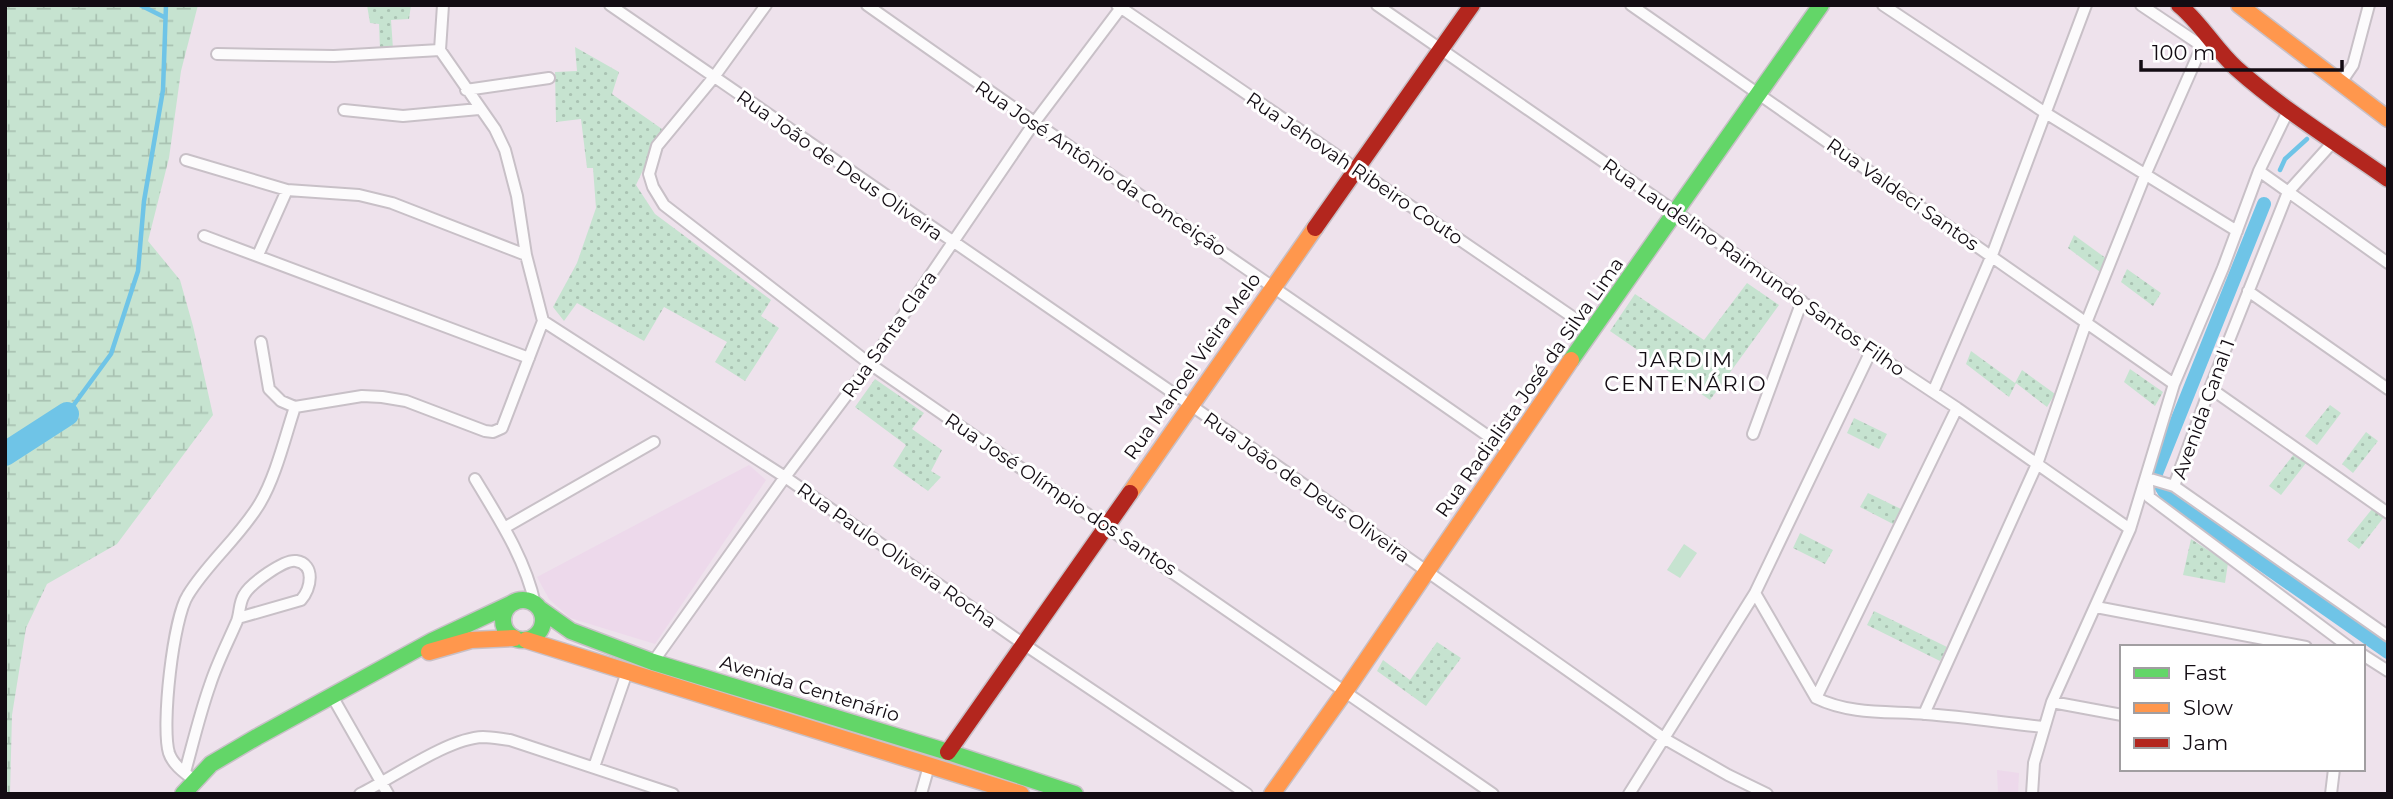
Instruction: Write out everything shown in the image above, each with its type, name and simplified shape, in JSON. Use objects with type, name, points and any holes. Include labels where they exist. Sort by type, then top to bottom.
[{"type":"street","points":[[261,342],[270,389],[277,397],[295,407],[362,396],[382,397],[406,401],[485,431],[494,432],[502,428],[544,321],[526,255],[517,196],[505,150],[495,129],[440,50],[443,5]]},
{"type":"street","name":"Rua João de Deus Oliveira","points":[[610,5],[1192,406],[1665,739],[1767,794]]},
{"type":"street","points":[[714,77],[765,5]]},
{"type":"street","name":"Rua José Antônio da Conceição","points":[[867,5],[1508,450]]},
{"type":"street","name":"Rua Laudelino Raimundo Santos Filho","points":[[1377,5],[2130,529]]},
{"type":"street","name":"Rua Manoel Vieira Melo","points":[[948,752],[1472,5]]},
{"type":"street","name":"Rua Valdeci Santos","points":[[1631,5],[2174,384]]},
{"type":"street","name":"Rua Radialista José da Silva Lima","points":[[1272,794],[1346,690],[1508,450],[1821,5]]},
{"type":"street","points":[[1883,5],[2044,112],[2237,231]]},
{"type":"street","points":[[1933,392],[1992,256],[2086,5]]},
{"type":"street","points":[[2141,5],[2205,41],[2252,82],[2388,178]]},
{"type":"street","points":[[1924,714],[2037,464],[2086,323],[2146,173],[2205,41],[2195,18],[2179,5]]},
{"type":"street","points":[[2239,5],[2388,119]]},
{"type":"street","points":[[2340,84],[2353,65],[2369,5]]},
{"type":"street","name":"Rua Santa Clara","points":[[653,662],[785,477],[870,364],[1034,123],[1121,6]]},
{"type":"street","name":"Rua Jehovah Ribeiro Couto","points":[[1121,6],[1593,331]]},
{"type":"street","points":[[217,54],[334,57],[440,50]]},
{"type":"street","name":"Rua José Olímpio dos Santos","points":[[714,77],[661,141],[654,154],[649,174],[657,196],[670,210],[870,364],[1493,794]]},
{"type":"street","points":[[466,90],[549,78]]},
{"type":"street","points":[[344,110],[403,116],[479,109]]},
{"type":"street","points":[[2032,794],[2034,763],[2052,702],[2130,529],[2174,384],[2259,171],[2289,109]]},
{"type":"street","name":"Avenida Canal 1","points":[[2334,142],[2288,192],[2174,486],[2388,636]]},
{"type":"street","points":[[187,160],[287,190],[359,195],[392,203],[526,255]]},
{"type":"street","points":[[2259,171],[2388,263]]},
{"type":"street","points":[[258,255],[287,190]]},
{"type":"street","points":[[204,236],[529,358]]},
{"type":"street","points":[[2248,291],[2388,389]]},
{"type":"street","points":[[1753,434],[1802,301]]},
{"type":"street","name":"Rua Paulo Oliveira Rocha","points":[[544,321],[785,477],[1025,645],[1247,794]]},
{"type":"street","points":[[1629,794],[1755,593],[1871,351]]},
{"type":"street","points":[[2210,388],[2388,513]]},
{"type":"street","points":[[189,776],[171,759],[166,734],[173,652],[180,612],[189,593],[228,548],[260,503],[295,407]]},
{"type":"street","points":[[1816,698],[1957,408]]},
{"type":"street","points":[[504,528],[653,442]]},
{"type":"street","points":[[2147,478],[2174,486]]},
{"type":"street","points":[[2147,478],[2149,497],[2346,645]]},
{"type":"street","points":[[387,667],[459,643],[488,638],[520,639],[538,634],[542,628],[543,622],[526,570],[475,479]]},
{"type":"street","points":[[183,794],[209,685],[239,618],[244,595],[288,561],[298,561],[305,565],[310,575],[310,583],[301,600],[239,618]]},
{"type":"street","points":[[1755,593],[1816,698],[1830,705],[1852,710],[1924,714],[2044,727]]},
{"type":"street","points":[[189,776],[432,641],[517,601]]},
{"type":"street","points":[[517,601],[507,610],[504,622],[505,628],[520,639]]},
{"type":"street","name":"Avenida Centenário","points":[[517,601],[530,601],[570,631],[653,662],[948,752],[1058,792]]},
{"type":"street","points":[[2096,607],[2296,645]]},
{"type":"street","name":"Avenida Centenário","points":[[520,639],[1021,794]]},
{"type":"street","points":[[2365,656],[2388,671]]},
{"type":"street","points":[[594,767],[627,673]]},
{"type":"street","points":[[332,696],[388,794]]},
{"type":"street","points":[[2052,702],[2120,715]]},
{"type":"street","points":[[360,794],[443,749],[484,737],[510,740],[673,794]]},
{"type":"street","points":[[920,794],[929,766]]},
{"type":"street","points":[[2331,794],[2334,771]]},
{"type":"shaded area","points":[[749,465],[766,480],[655,644],[570,618],[549,599],[537,577]]},
{"type":"shaded area","points":[[1997,770],[2019,773],[2018,794],[1998,794]]},
{"type":"green space","points":[[5,5],[198,5],[181,71],[169,158],[148,241],[180,280],[213,415],[117,544],[47,584],[26,628],[12,715],[10,794],[5,794]]},
{"type":"green space","points":[[367,5],[411,5],[409,19],[391,20],[393,49],[380,49],[379,24],[370,23]]},
{"type":"green space","points":[[575,47],[619,72],[612,94],[662,129],[636,185],[655,214],[771,300],[761,316],[779,328],[745,381],[715,362],[727,342],[664,307],[644,341],[577,303],[564,321],[553,307],[577,263],[596,208],[593,168],[587,168],[581,119],[556,122],[555,72],[577,71]]},
{"type":"green space","points":[[2074,235],[2107,259],[2100,272],[2068,248]]},
{"type":"green space","points":[[2127,269],[2161,293],[2153,306],[2121,282]]},
{"type":"green space","points":[[1747,283],[1779,305],[1710,400],[1610,331],[1635,294],[1704,340]]},
{"type":"green space","points":[[1971,351],[2015,383],[2022,370],[2055,394],[2047,407],[2016,383],[2009,397],[1966,364]]},
{"type":"green space","points":[[2130,369],[2163,392],[2155,406],[2124,382]]},
{"type":"green space","points":[[875,379],[924,413],[912,429],[942,450],[931,471],[941,477],[928,491],[893,466],[906,445],[855,407]]},
{"type":"green space","points":[[2330,405],[2341,413],[2317,445],[2305,436]]},
{"type":"green space","points":[[1854,418],[1887,434],[1879,449],[1847,433]]},
{"type":"green space","points":[[2366,432],[2378,441],[2353,473],[2342,464]]},
{"type":"green space","points":[[2294,454],[2306,463],[2281,495],[2269,486]]},
{"type":"green space","points":[[1868,493],[1901,509],[1893,524],[1860,507]]},
{"type":"green space","points":[[2372,509],[2384,517],[2359,549],[2347,540]]},
{"type":"green space","points":[[1800,533],[1833,550],[1825,564],[1793,548]]},
{"type":"green space","points":[[2191,539],[2228,563],[2225,583],[2183,575]]},
{"type":"green space","points":[[1684,544],[1697,553],[1680,578],[1667,570]]},
{"type":"green space","points":[[1874,611],[1947,647],[1940,661],[1867,625]]},
{"type":"green space","points":[[1437,642],[1461,658],[1426,706],[1377,671],[1383,660],[1410,680]]},
{"type":"waterway","points":[[140,5],[164,17]]},
{"type":"waterway","points":[[67,414],[111,354],[138,271],[144,201],[163,90],[166,5]]},
{"type":"waterway","points":[[2280,170],[2285,159],[2307,139]]},
{"type":"waterway","points":[[2264,204],[2155,476],[2169,499],[2388,652]]},
{"type":"waterway","points":[[5,454],[67,414]]},
{"type":"traffic: fast","points":[[1571,360],[1821,5]]},
{"type":"traffic: fast","points":[[523,600],[537,606],[543,620],[537,634],[523,640],[509,634],[503,620],[509,606],[523,600]]},
{"type":"traffic: fast","points":[[183,794],[211,764],[257,737],[432,641],[517,601]]},
{"type":"traffic: fast","points":[[540,609],[571,631],[653,662],[948,752],[1075,794]]},
{"type":"traffic: slow","points":[[2239,5],[2388,119]]},
{"type":"traffic: slow","points":[[1130,493],[1315,228]]},
{"type":"traffic: slow","points":[[1272,794],[1571,360]]},
{"type":"traffic: slow","points":[[429,652],[471,640],[514,638]]},
{"type":"traffic: slow","points":[[526,640],[1021,794]]},
{"type":"traffic: jam","points":[[1315,228],[1472,5]]},
{"type":"traffic: jam","points":[[2179,5],[2228,61],[2254,83],[2388,179]]},
{"type":"traffic: jam","points":[[948,752],[1130,493]]},
{"type":"district","name":"JARDIM CENTENÁRIO","points":[[1686,372]]}]
